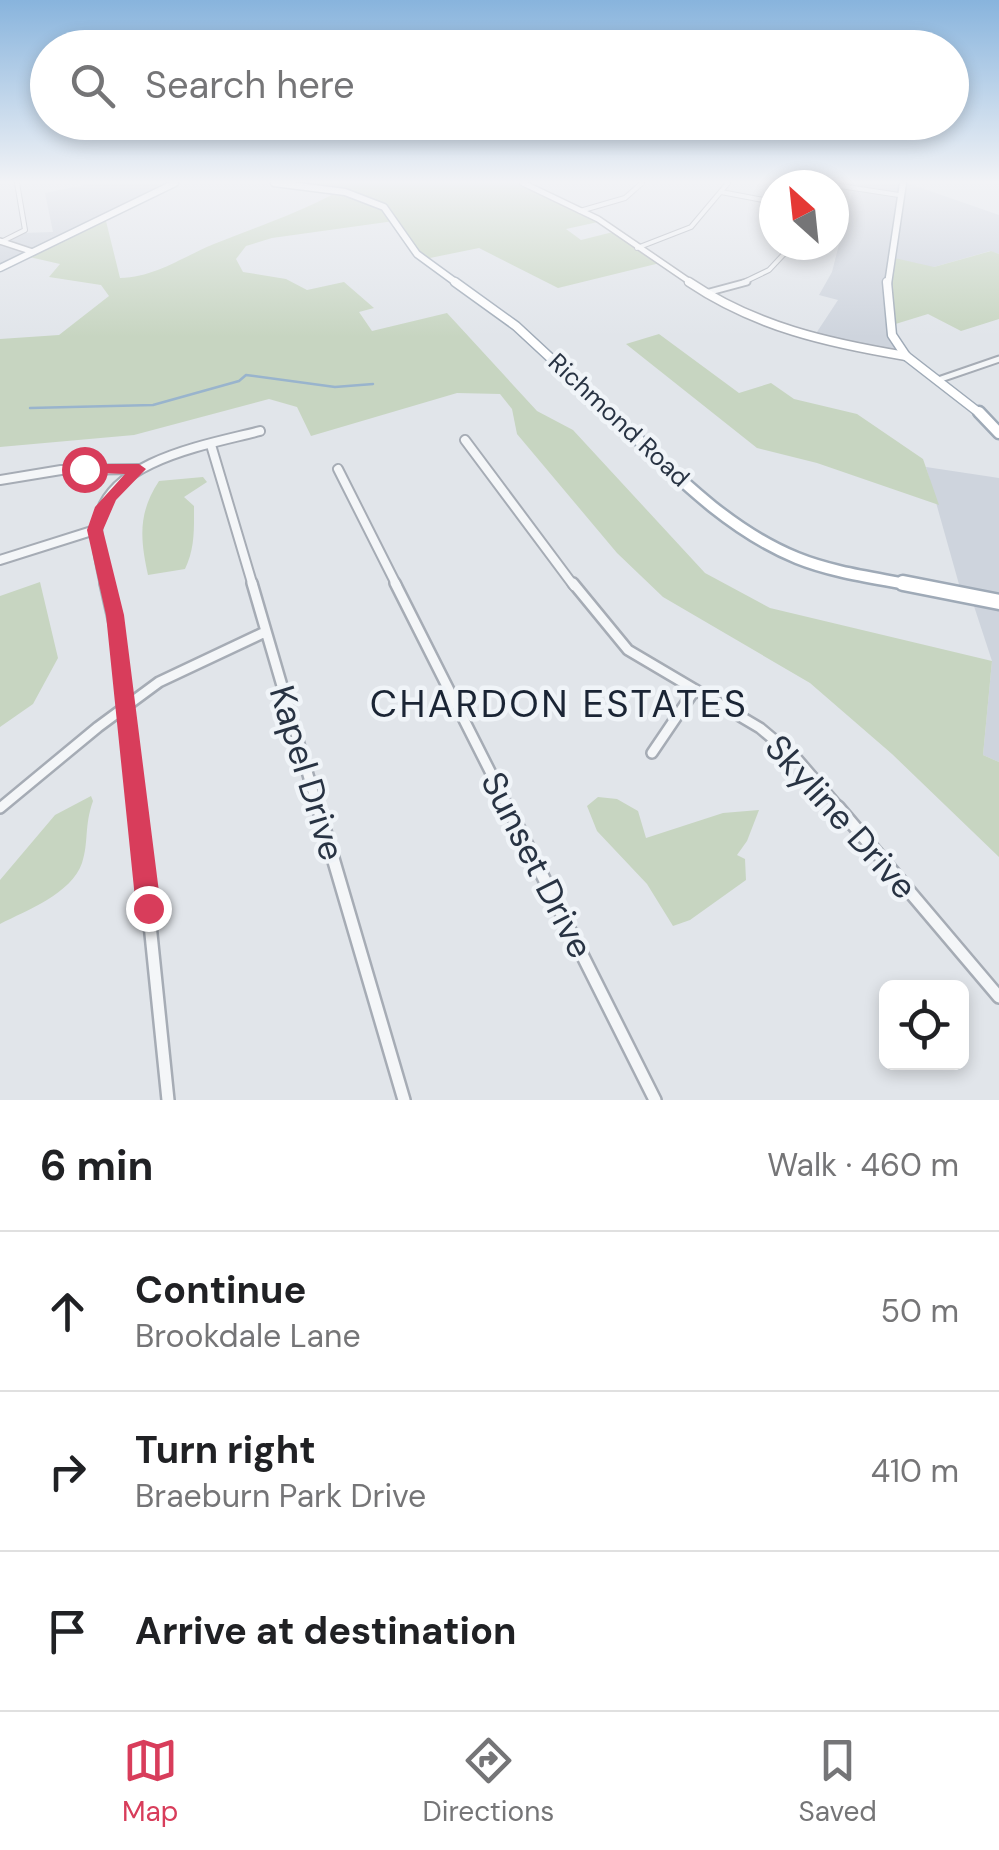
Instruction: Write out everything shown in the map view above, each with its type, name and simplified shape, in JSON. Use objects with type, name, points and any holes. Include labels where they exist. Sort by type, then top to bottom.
[{"type":"main road","points":[[0,268],[67,234]]},
{"type":"main road","name":"Richmond Road","points":[[403,234],[417,254],[516,326],[724,518],[797,558],[845,572],[999,602]]},
{"type":"main road","points":[[893,234],[886,278],[892,336],[906,356],[974,407],[999,433]]},
{"type":"street","points":[[616,234],[745,314],[808,337],[906,356]]},
{"type":"street","points":[[637,248],[680,234]]},
{"type":"street","points":[[1,242],[33,252]]},
{"type":"street","points":[[706,292],[761,276],[779,260]]},
{"type":"street","points":[[938,380],[999,359]]},
{"type":"street","points":[[974,407],[999,425]]},
{"type":"street","points":[[0,480],[60,470],[139,469],[260,431]]},
{"type":"street","name":"Skyline Drive","points":[[465,440],[606,628],[638,657],[760,728],[797,760],[999,996]]},
{"type":"street","name":"Kapel Drive","points":[[211,445],[404,1100]]},
{"type":"street","points":[[139,469],[110,496],[100,511],[95,530],[115,615],[127,704],[168,1100]]},
{"type":"street","name":"Sunset Drive","points":[[338,469],[655,1100]]},
{"type":"street","points":[[0,560],[95,530]]},
{"type":"street","points":[[0,808],[127,704],[194,662],[265,632]]},
{"type":"street","points":[[652,753],[694,691]]},
{"type":"shaded area","points":[[17,234],[65,234],[0,268],[0,241]]},
{"type":"shaded area","points":[[849,234],[999,234],[999,254],[990,251],[934,267],[889,326],[906,356],[813,338],[838,300],[819,295],[835,260],[849,260]]},
{"type":"shaded area","points":[[926,467],[999,478],[999,762],[983,755],[992,661],[971,597],[962,595]]},
{"type":"green space","points":[[69,234],[109,234],[120,278],[157,270],[238,234],[298,234],[246,246],[236,259],[243,272],[286,279],[307,290],[344,282],[374,308],[359,312],[372,331],[447,313],[537,411],[573,430],[705,573],[770,608],[992,661],[983,755],[999,762],[999,857],[892,754],[810,683],[663,597],[617,553],[517,434],[512,409],[500,394],[457,393],[311,436],[297,407],[269,399],[134,435],[0,447],[0,339],[59,335],[109,296],[101,285],[49,277],[60,264],[25,256]]},
{"type":"green space","points":[[405,234],[573,234],[581,240],[617,234],[660,263],[558,288],[479,248],[425,259]]},
{"type":"green space","points":[[991,251],[999,254],[999,319],[961,331],[928,314],[889,326],[890,257],[934,267]]},
{"type":"green space","points":[[659,334],[739,393],[771,383],[794,399],[857,414],[923,459],[939,505],[817,463],[757,448],[626,344]]},
{"type":"green space","points":[[203,477],[207,482],[184,497],[194,506],[192,546],[185,569],[148,575],[143,526],[152,493],[159,481]]},
{"type":"green space","points":[[40,582],[58,658],[33,704],[0,727],[0,596]]},
{"type":"green space","points":[[91,796],[84,855],[76,874],[47,900],[0,924],[0,880],[55,815]]},
{"type":"green space","points":[[598,797],[617,799],[638,811],[646,838],[723,813],[759,810],[737,855],[745,859],[746,880],[690,920],[673,926],[647,884],[597,831],[587,806]]},
{"type":"waterway","points":[[30,408],[153,405],[239,381],[246,375],[335,387],[373,384]]},
{"type":"district","name":"CHARDON ESTATES","points":[[559,704]]},
{"type":"route","points":[[84,469],[139,469],[110,496],[100,511],[95,530],[115,615],[148,908]]}]
